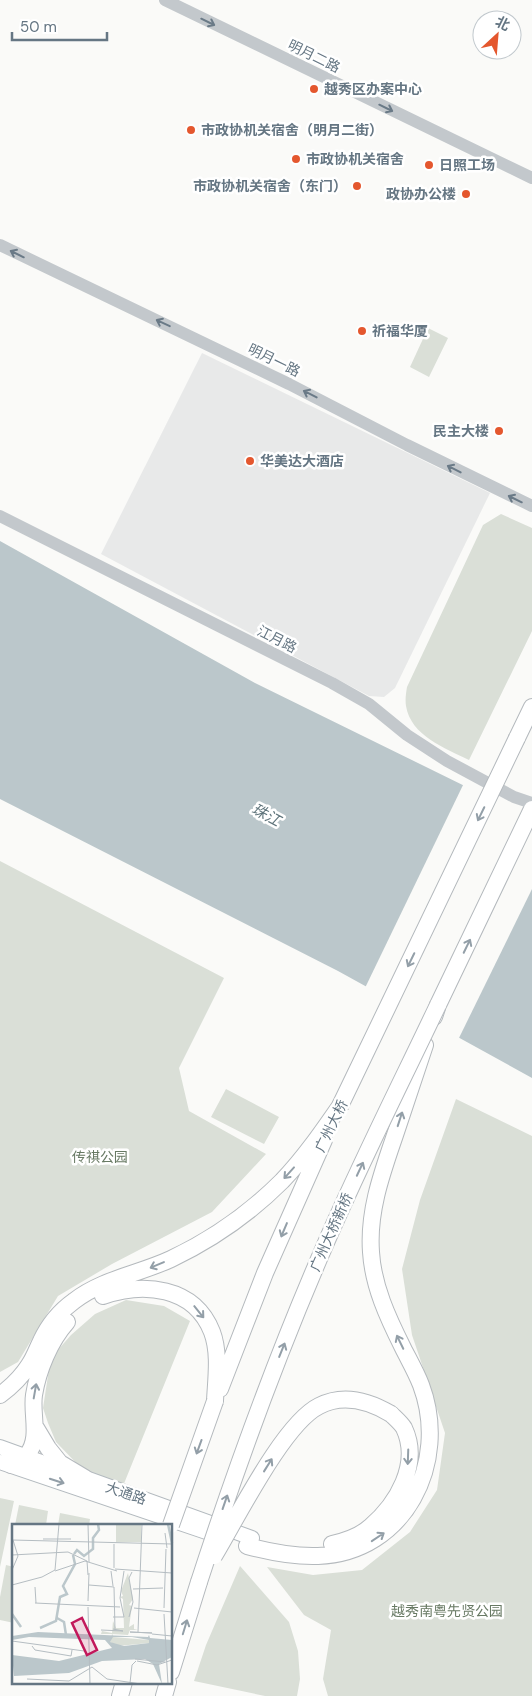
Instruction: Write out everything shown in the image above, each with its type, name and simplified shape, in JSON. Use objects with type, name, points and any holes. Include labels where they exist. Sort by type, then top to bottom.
[{"type":"highway","name":"广州大桥","points":[[171,1524],[215,1401],[265,1273],[315,1159],[532,708]]},
{"type":"highway","name":"广州大桥新桥","points":[[172,1669],[243,1451],[301,1303],[348,1194],[532,809]]},
{"type":"highway","points":[[249,1542],[276,1553],[319,1556],[339,1553],[365,1545],[383,1534],[397,1521],[409,1506],[419,1487],[426,1466],[430,1441],[428,1411],[421,1386],[382,1302],[373,1267],[370,1234],[380,1181],[438,1005]]},
{"type":"highway","points":[[6,1464],[27,1456],[32,1444],[36,1428],[33,1398],[40,1372],[42,1354],[49,1328],[65,1308],[84,1294],[104,1284],[150,1268],[185,1252],[221,1230],[254,1206],[282,1181],[340,1106]]},
{"type":"highway","points":[[0,1395],[42,1354],[76,1312],[92,1301],[121,1290],[151,1289],[187,1300],[204,1317],[212,1332],[216,1357],[215,1401]]},
{"type":"highway","points":[[199,1582],[270,1461],[286,1437],[306,1415],[319,1406],[333,1401],[352,1399],[379,1406],[391,1414],[403,1427],[408,1441],[410,1456],[407,1470],[399,1491],[390,1505],[370,1527],[347,1541],[321,1547],[249,1542]]},
{"type":"highway","points":[[36,1428],[60,1463],[85,1478]]},
{"type":"main road","name":"大通路","points":[[0,1447],[249,1542]]},
{"type":"main road","name":"大通路","points":[[6,1464],[249,1542]]},
{"type":"street","name":"明月二路","points":[[165,0],[532,178]]},
{"type":"street","name":"明月一路","points":[[0,245],[289,384],[407,445],[532,506]]},
{"type":"street","name":"江月路","points":[[0,516],[332,683],[370,704],[413,739],[447,761],[514,797],[532,803]]},
{"type":"shaded area","points":[[202,353],[490,493],[395,688],[384,697],[369,696],[101,554]]},
{"type":"green space","points":[[428,328],[448,338],[429,377],[410,367]]},
{"type":"green space","points":[[501,514],[532,528],[532,631],[469,760],[440,746],[422,733],[409,716],[406,706],[406,692],[483,525]]},
{"type":"green space","name":"传祺公园","points":[[0,861],[224,978],[179,1068],[189,1111],[266,1154],[212,1212],[112,1264],[58,1296],[18,1362],[0,1372]]},
{"type":"green space","points":[[226,1089],[279,1117],[264,1144],[211,1117]]},
{"type":"green space","name":"越秀南粤先贤公园","points":[[456,1099],[532,1136],[532,1696],[328,1696],[323,1679],[331,1630],[304,1615],[267,1567],[313,1575],[362,1570],[410,1532],[437,1490],[445,1433],[412,1335],[402,1269],[420,1200]]},
{"type":"green space","points":[[126,1300],[164,1306],[190,1321],[123,1486],[83,1470],[56,1442],[43,1408],[49,1369],[57,1351],[71,1335],[95,1314]]},
{"type":"green space","points":[[0,1498],[14,1501],[0,1567]]},
{"type":"green space","points":[[19,1505],[48,1511],[46,1524],[15,1524]]},
{"type":"green space","points":[[60,1513],[90,1519],[89,1524],[58,1524]]},
{"type":"green space","points":[[6,1565],[12,1566],[12,1623],[0,1620],[0,1597]]},
{"type":"green space","points":[[240,1566],[289,1622],[298,1651],[300,1679],[297,1696],[265,1696],[194,1681],[206,1645]]},
{"type":"water","name":"珠江","points":[[0,541],[255,683],[532,819],[532,1078],[338,971],[0,799]]},
{"type":"pier","points":[[464,783],[532,816],[532,889],[458,1040],[365,988]]},
{"type":"place","name":"越秀区办案中心","points":[[314,89]]},
{"type":"place","name":"市政协机关宿舍（明月二街）","points":[[191,130]]},
{"type":"place","name":"市政协机关宿舍","points":[[296,159]]},
{"type":"place","name":"日照工场","points":[[429,165]]},
{"type":"place","name":"市政协机关宿舍（东门）","points":[[357,186]]},
{"type":"place","name":"政协办公楼","points":[[466,194]]},
{"type":"place","name":"祈福华厦","points":[[362,331]]},
{"type":"place","name":"民主大楼","points":[[499,431]]},
{"type":"place","name":"华美达大酒店","points":[[250,461]]}]
